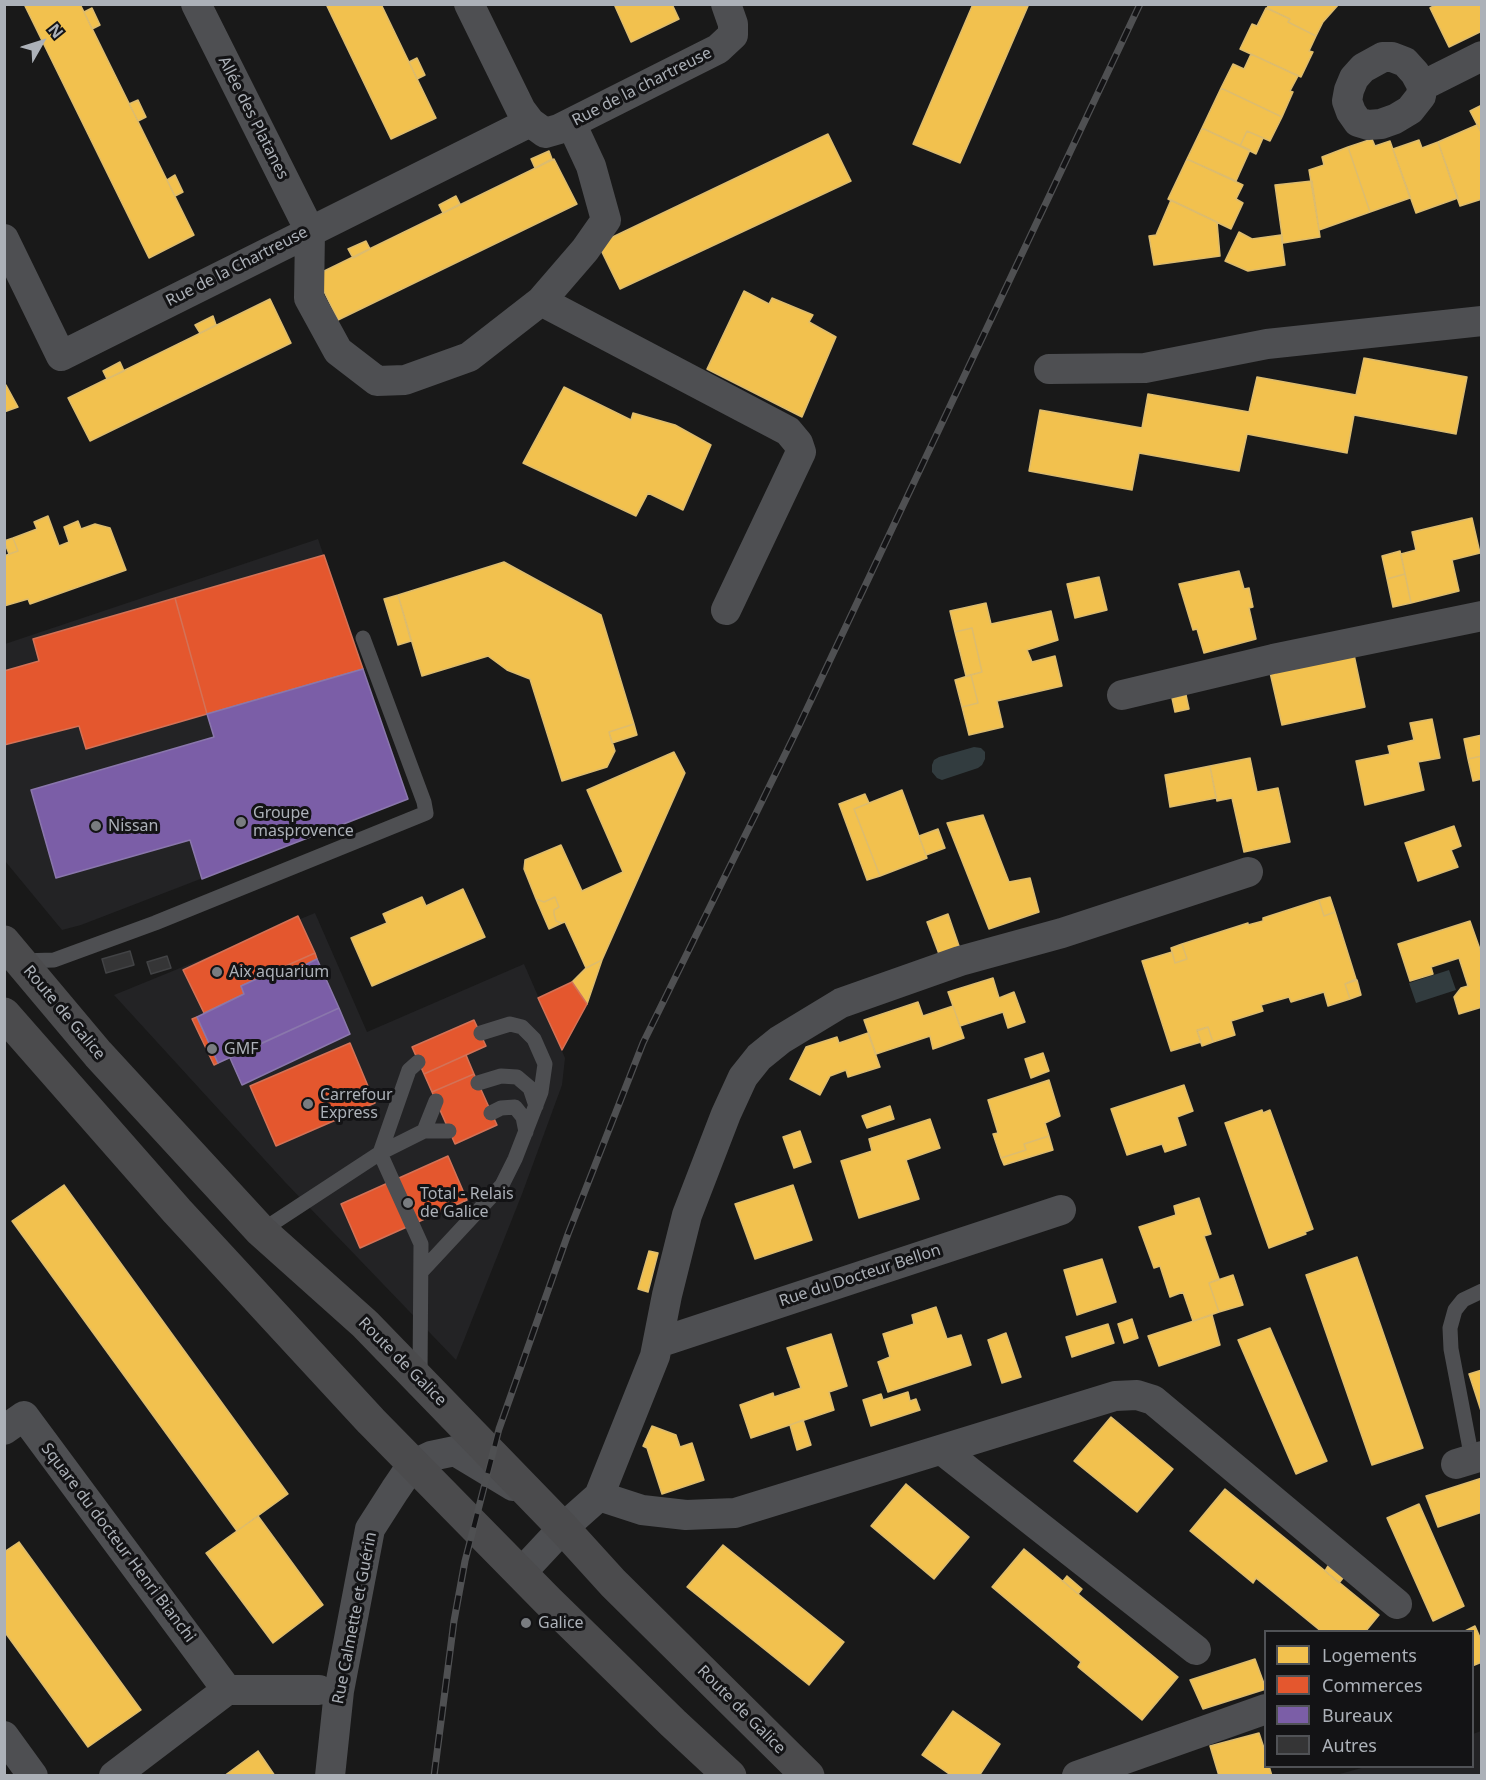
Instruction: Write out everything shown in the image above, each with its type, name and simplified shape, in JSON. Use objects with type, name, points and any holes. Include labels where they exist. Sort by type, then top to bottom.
[{"type":"main road","name":"Route de Galice","points":[[12,951],[98,1054],[261,1231],[365,1324],[563,1528],[613,1583],[808,1776]]},
{"type":"main road","points":[[4,1014],[177,1211],[342,1392],[412,1465],[673,1724],[730,1776]]},
{"type":"street","name":"Allée des Platanes","points":[[196,4],[310,231]]},
{"type":"street","points":[[310,231],[309,298],[338,351],[376,381],[405,380],[469,357],[541,301],[585,250],[606,220],[591,166],[565,126],[545,133],[530,122],[521,110],[469,4]]},
{"type":"street","name":"Rue de la chartreuse","points":[[565,126],[727,43],[733,35],[733,24],[728,8]]},
{"type":"street","points":[[1422,86],[1482,56]]},
{"type":"street","name":"Rue de la Chartreuse","points":[[4,239],[61,356],[530,122]]},
{"type":"street","points":[[541,301],[788,431],[798,443],[801,452],[726,610]]},
{"type":"street","points":[[1049,369],[1145,369],[1268,344],[1482,321]]},
{"type":"street","points":[[1122,695],[1284,657],[1482,616]]},
{"type":"street","points":[[521,1573],[563,1528],[599,1496],[655,1356],[687,1215],[726,1114],[743,1077],[759,1057],[780,1040],[841,1002],[960,961],[1062,933],[1248,872]]},
{"type":"street","name":"Rue du Docteur Bellon","points":[[658,1343],[1061,1210]]},
{"type":"street","points":[[599,1496],[642,1510],[686,1515],[735,1513],[1115,1396],[1137,1395],[1153,1400],[1397,1604]]},
{"type":"street","name":"Square du docteur Henri Bianchi","points":[[4,1430],[24,1416],[227,1690]]},
{"type":"street","points":[[942,1450],[1196,1650]]},
{"type":"street","points":[[412,1465],[431,1456],[455,1451],[534,1498]]},
{"type":"street","name":"Rue Calmette et Guérin","points":[[330,1776],[329,1690],[370,1529],[412,1465]]},
{"type":"street","points":[[114,1776],[227,1690],[329,1690]]},
{"type":"street","points":[[1077,1776],[1264,1710]]},
{"type":"street","points":[[4,1736],[33,1776]]},
{"type":"lane","points":[[12,951],[54,960],[155,923],[426,813],[424,802],[363,638]]},
{"type":"lane","points":[[422,1271],[502,1185],[542,1092],[545,1064],[534,1039],[522,1026],[510,1024],[481,1034]]},
{"type":"lane","points":[[418,1062],[409,1070],[380,1153],[421,1244],[420,1380]]},
{"type":"lane","points":[[478,1083],[501,1076],[517,1077],[530,1088],[536,1106]]},
{"type":"lane","points":[[424,1131],[436,1101]]},
{"type":"lane","points":[[491,1113],[501,1108],[515,1107],[523,1117],[526,1132]]},
{"type":"lane","points":[[261,1231],[380,1153],[424,1131],[449,1131]]},
{"type":"lane","points":[[1470,1459],[1451,1350],[1450,1328],[1455,1310],[1463,1300],[1482,1291]]},
{"type":"shaded area","points":[[318,539],[408,799],[81,925],[62,930],[5,861],[5,644]]},
{"type":"shaded area","points":[[974,747],[981,748],[985,752],[985,759],[978,768],[942,780],[932,772],[934,760],[939,757]]},
{"type":"shaded area","points":[[315,913],[367,1032],[524,964],[565,1058],[562,1085],[522,1194],[456,1360],[285,1182],[114,995]]},
{"type":"shaded area","points":[[1449,970],[1456,990],[1416,1003],[1409,983]]},
{"type":"shaded area","points":[[1481,1731],[1481,1775],[1336,1775],[1361,1768],[1474,1768],[1474,1734]]},
{"type":"building: Logements","points":[[24,4],[80,4],[194,235],[149,258]]},
{"type":"building: Logements","points":[[326,4],[381,4],[436,118],[391,139]]},
{"type":"building: Logements","points":[[614,4],[672,4],[679,19],[631,42]]},
{"type":"building: Logements","points":[[973,4],[1028,6],[960,163],[913,144]]},
{"type":"building: Logements","points":[[1269,4],[1339,4],[1323,22],[1316,36],[1288,22],[1290,19],[1267,8]]},
{"type":"building: Logements","points":[[1437,4],[1482,4],[1482,31],[1449,47],[1430,8]]},
{"type":"building: Logements","points":[[92,8],[100,25],[92,29],[84,12]]},
{"type":"building: Logements","points":[[1266,8],[1290,19],[1288,22],[1316,36],[1309,51],[1313,52],[1301,77],[1240,49],[1252,24],[1257,26]]},
{"type":"building: Logements","points":[[1251,54],[1298,76],[1290,91],[1293,92],[1282,117],[1221,88],[1233,64],[1244,69]]},
{"type":"building: Logements","points":[[417,58],[425,75],[417,79],[409,62]]},
{"type":"building: Logements","points":[[1221,88],[1282,117],[1270,141],[1247,131],[1240,146],[1202,128]]},
{"type":"building: Logements","points":[[138,100],[146,117],[138,121],[129,104]]},
{"type":"building: Logements","points":[[1482,105],[1482,134],[1470,111]]},
{"type":"building: Logements","points":[[1477,125],[1482,134],[1482,199],[1460,206],[1438,142]]},
{"type":"building: Logements","points":[[1202,128],[1250,150],[1236,181],[1187,159]]},
{"type":"building: Logements","points":[[1247,131],[1263,138],[1256,154],[1240,146]]},
{"type":"building: Logements","points":[[828,134],[851,181],[620,289],[598,244]]},
{"type":"building: Logements","points":[[1372,139],[1375,146],[1390,141],[1410,198],[1370,212],[1348,147]]},
{"type":"building: Logements","points":[[1419,140],[1422,148],[1438,142],[1458,198],[1416,213],[1393,149]]},
{"type":"building: Logements","points":[[1348,147],[1370,212],[1319,230],[1309,170],[1324,165],[1322,157]]},
{"type":"building: Logements","points":[[549,151],[552,159],[535,168],[531,159]]},
{"type":"building: Logements","points":[[554,159],[577,204],[338,320],[316,275]]},
{"type":"building: Logements","points":[[1187,159],[1243,185],[1236,199],[1243,203],[1231,229],[1168,199]]},
{"type":"building: Logements","points":[[175,175],[183,192],[175,196],[167,180]]},
{"type":"building: Logements","points":[[1312,181],[1320,237],[1283,243],[1275,185]]},
{"type":"building: Logements","points":[[456,196],[460,204],[443,213],[439,205]]},
{"type":"building: Logements","points":[[1171,200],[1217,222],[1220,256],[1154,265],[1149,236],[1156,235]]},
{"type":"building: Logements","points":[[1239,232],[1252,239],[1281,235],[1285,265],[1248,271],[1225,261]]},
{"type":"building: Logements","points":[[366,241],[370,249],[353,258],[348,249]]},
{"type":"building: Logements","points":[[744,291],[769,304],[772,298],[813,315],[809,322],[836,337],[802,417],[707,369]]},
{"type":"building: Logements","points":[[270,299],[291,343],[90,441],[68,398]]},
{"type":"building: Logements","points":[[213,316],[216,325],[200,333],[195,325]]},
{"type":"building: Logements","points":[[1364,358],[1467,377],[1456,434],[1354,415],[1347,453],[1247,434],[1239,471],[1139,453],[1132,490],[1029,471],[1040,410],[1142,428],[1148,394],[1249,412],[1257,377],[1356,395]]},
{"type":"building: Logements","points":[[120,362],[124,371],[107,379],[103,371]]},
{"type":"building: Logements","points":[[6,385],[18,407],[4,412],[4,386]]},
{"type":"building: Logements","points":[[564,387],[631,420],[633,413],[675,425],[711,445],[683,510],[648,493],[636,516],[523,463]]},
{"type":"building: Logements","points":[[48,516],[59,546],[69,542],[64,527],[78,521],[81,529],[95,524],[110,528],[126,570],[30,604],[28,599],[4,606],[4,556],[18,551],[13,538],[37,529],[34,522]]},
{"type":"building: Logements","points":[[1472,518],[1480,553],[1452,560],[1459,591],[1411,603],[1401,554],[1416,550],[1412,532]]},
{"type":"building: Logements","points":[[13,538],[18,551],[9,554],[4,541]]},
{"type":"building: Logements","points":[[1400,551],[1405,574],[1387,579],[1382,556]]},
{"type":"building: Logements","points":[[504,562],[601,615],[634,724],[609,732],[615,751],[607,767],[562,781],[530,679],[507,670],[488,656],[422,676],[398,595]]},
{"type":"building: Logements","points":[[1239,571],[1244,589],[1249,588],[1253,607],[1249,608],[1256,639],[1204,653],[1197,629],[1193,630],[1179,584]]},
{"type":"building: Logements","points":[[1405,574],[1411,603],[1393,607],[1387,579]]},
{"type":"building: Logements","points":[[1099,577],[1107,610],[1075,618],[1067,584]]},
{"type":"building: Logements","points":[[398,595],[411,641],[398,645],[384,599]]},
{"type":"building: Logements","points":[[986,603],[991,624],[1051,611],[1058,640],[1027,650],[1032,662],[1055,656],[1062,686],[997,701],[1003,727],[969,735],[962,707],[978,703],[971,675],[982,672],[972,628],[955,632],[950,611]]},
{"type":"building: Logements","points":[[972,628],[982,672],[966,676],[955,632]]},
{"type":"building: Logements","points":[[1353,650],[1365,707],[1282,725],[1269,668]]},
{"type":"building: Logements","points":[[971,675],[978,703],[962,707],[955,680]]},
{"type":"building: Logements","points":[[1186,695],[1189,709],[1175,712],[1172,698]]},
{"type":"building: Logements","points":[[1432,719],[1440,758],[1418,762],[1424,790],[1365,805],[1356,761],[1390,754],[1388,746],[1414,740],[1410,723]]},
{"type":"building: Logements","points":[[634,724],[637,735],[612,743],[609,732]]},
{"type":"building: Logements","points":[[1482,735],[1482,756],[1468,759],[1464,739]]},
{"type":"building: Logements","points":[[674,752],[685,773],[602,960],[586,968],[565,922],[556,921],[554,910],[559,907],[555,897],[544,902],[536,899],[524,869],[525,860],[561,845],[582,891],[623,872],[587,790]]},
{"type":"building: Logements","points":[[1482,756],[1482,779],[1473,781],[1468,759]]},
{"type":"building: Logements","points":[[1250,758],[1257,792],[1278,788],[1290,842],[1244,852],[1232,798],[1217,801],[1210,766]]},
{"type":"building: Logements","points":[[1210,766],[1216,798],[1170,807],[1165,775]]},
{"type":"building: Logements","points":[[902,790],[927,858],[880,876],[854,809]]},
{"type":"building: Logements","points":[[865,794],[869,803],[854,809],[880,876],[867,880],[839,804]]},
{"type":"building: Logements","points":[[983,815],[1009,882],[1030,878],[1039,912],[989,929],[947,823]]},
{"type":"building: Logements","points":[[1454,826],[1461,846],[1451,850],[1458,867],[1418,881],[1405,843]]},
{"type":"building: Logements","points":[[938,829],[945,848],[926,855],[919,836]]},
{"type":"building: Logements","points":[[463,889],[485,937],[372,986],[351,938],[387,923],[383,914],[422,897],[426,906]]},
{"type":"building: Logements","points":[[555,897],[559,907],[554,910],[554,914],[556,921],[562,923],[549,929],[536,899],[544,902]]},
{"type":"building: Logements","points":[[1330,897],[1335,912],[1324,916],[1319,900]]},
{"type":"building: Logements","points":[[1319,900],[1324,916],[1335,912],[1356,979],[1345,984],[1350,999],[1328,1006],[1324,992],[1291,1002],[1289,997],[1261,1005],[1263,1011],[1231,1021],[1235,1035],[1213,1042],[1208,1027],[1197,1030],[1201,1042],[1171,1051],[1142,961],[1172,952],[1175,963],[1187,959],[1182,944],[1248,923],[1248,925],[1263,921],[1263,918]]},
{"type":"building: Logements","points":[[948,914],[959,946],[939,954],[927,922]]},
{"type":"building: Logements","points":[[1470,921],[1482,955],[1482,1007],[1459,1014],[1454,997],[1461,988],[1468,986],[1459,958],[1431,967],[1433,974],[1410,981],[1398,944]]},
{"type":"building: Logements","points":[[1182,944],[1187,959],[1175,963],[1171,948]]},
{"type":"building: Logements","points":[[602,960],[587,1004],[572,982],[586,968]]},
{"type":"building: Logements","points":[[993,978],[999,998],[1014,992],[1025,1022],[1008,1028],[1003,1012],[960,1026],[948,992]]},
{"type":"building: Logements","points":[[1357,980],[1361,995],[1350,999],[1345,984]]},
{"type":"building: Logements","points":[[918,1002],[923,1016],[953,1006],[964,1038],[933,1049],[930,1036],[876,1054],[864,1020]]},
{"type":"building: Logements","points":[[1208,1027],[1213,1042],[1202,1046],[1197,1031]]},
{"type":"building: Logements","points":[[868,1033],[880,1067],[848,1077],[846,1070],[830,1076],[820,1095],[790,1079],[806,1047],[837,1037],[839,1043]]},
{"type":"building: Logements","points":[[1043,1053],[1049,1071],[1031,1078],[1025,1059]]},
{"type":"building: Logements","points":[[1049,1080],[1060,1116],[1045,1123],[1049,1136],[1024,1144],[1026,1150],[1001,1158],[993,1134],[998,1133],[988,1100]]},
{"type":"building: Logements","points":[[1184,1085],[1193,1111],[1177,1117],[1186,1145],[1165,1152],[1162,1144],[1127,1155],[1111,1109]]},
{"type":"building: Logements","points":[[890,1106],[894,1119],[867,1128],[862,1116]]},
{"type":"building: Logements","points":[[1262,1110],[1263,1113],[1270,1110],[1313,1229],[1305,1232],[1306,1234],[1269,1248],[1225,1123]]},
{"type":"building: Logements","points":[[930,1119],[940,1148],[906,1160],[919,1199],[859,1218],[841,1161],[872,1151],[869,1139]]},
{"type":"building: Logements","points":[[800,1131],[811,1162],[794,1168],[783,1137]]},
{"type":"building: Logements","points":[[1049,1136],[1053,1150],[1004,1165],[1001,1158],[1026,1150],[1024,1144]]},
{"type":"building: Logements","points":[[64,1185],[288,1494],[237,1531],[12,1221]]},
{"type":"building: Logements","points":[[793,1185],[812,1240],[755,1259],[735,1204]]},
{"type":"building: Logements","points":[[1199,1198],[1211,1234],[1204,1236],[1219,1279],[1209,1283],[1219,1312],[1193,1321],[1183,1292],[1170,1297],[1160,1266],[1154,1268],[1139,1227],[1176,1215],[1174,1206]]},
{"type":"building: Logements","points":[[649,1251],[658,1253],[648,1292],[638,1289]]},
{"type":"building: Logements","points":[[1357,1257],[1423,1448],[1372,1465],[1306,1275]]},
{"type":"building: Logements","points":[[1102,1259],[1116,1302],[1077,1315],[1064,1270]]},
{"type":"building: Logements","points":[[1233,1275],[1243,1305],[1219,1312],[1209,1283]]},
{"type":"building: Logements","points":[[936,1307],[947,1339],[961,1335],[971,1365],[888,1392],[878,1362],[890,1357],[883,1334],[914,1324],[912,1315]]},
{"type":"building: Logements","points":[[1212,1315],[1220,1345],[1159,1366],[1148,1336]]},
{"type":"building: Logements","points":[[1132,1319],[1138,1338],[1124,1343],[1118,1324]]},
{"type":"building: Logements","points":[[1108,1324],[1114,1343],[1072,1357],[1066,1337]]},
{"type":"building: Logements","points":[[1270,1328],[1327,1461],[1296,1474],[1238,1340]]},
{"type":"building: Logements","points":[[1006,1333],[1021,1377],[1002,1383],[988,1340]]},
{"type":"building: Logements","points":[[831,1334],[847,1386],[829,1392],[834,1410],[751,1438],[740,1405],[773,1393],[774,1397],[801,1388],[787,1348]]},
{"type":"building: Logements","points":[[1482,1370],[1482,1414],[1469,1374]]},
{"type":"building: Logements","points":[[908,1392],[910,1401],[916,1399],[920,1410],[871,1426],[863,1400],[881,1394],[883,1400]]},
{"type":"building: Logements","points":[[1111,1417],[1173,1469],[1137,1512],[1074,1461]]},
{"type":"building: Logements","points":[[803,1420],[811,1445],[797,1450],[790,1425]]},
{"type":"building: Logements","points":[[652,1426],[676,1435],[680,1447],[692,1443],[704,1480],[662,1494],[647,1448],[643,1446]]},
{"type":"building: Logements","points":[[1482,1478],[1482,1512],[1438,1527],[1426,1496]]},
{"type":"building: Logements","points":[[906,1484],[969,1537],[934,1579],[871,1526]]},
{"type":"building: Logements","points":[[1225,1489],[1379,1615],[1367,1630],[1320,1630],[1256,1578],[1253,1583],[1190,1531]]},
{"type":"building: Logements","points":[[1419,1504],[1464,1606],[1433,1621],[1387,1518]]},
{"type":"building: Logements","points":[[258,1516],[323,1605],[273,1643],[206,1553]]},
{"type":"building: Logements","points":[[19,1542],[141,1710],[88,1747],[4,1631],[4,1552]]},
{"type":"building: Logements","points":[[723,1545],[844,1642],[809,1685],[687,1587]]},
{"type":"building: Logements","points":[[1024,1549],[1178,1677],[1142,1720],[1078,1667],[1081,1662],[992,1587]]},
{"type":"building: Logements","points":[[1328,1566],[1343,1578],[1339,1583],[1325,1571]]},
{"type":"building: Logements","points":[[1067,1576],[1082,1589],[1078,1594],[1063,1581]]},
{"type":"building: Logements","points":[[1475,1626],[1482,1642],[1482,1662],[1474,1665],[1474,1630],[1467,1630]]},
{"type":"building: Logements","points":[[1255,1659],[1264,1690],[1203,1709],[1190,1680]]},
{"type":"building: Logements","points":[[953,1711],[1000,1744],[979,1776],[952,1776],[922,1755]]},
{"type":"building: Logements","points":[[1259,1733],[1264,1748],[1264,1768],[1270,1768],[1272,1776],[1219,1776],[1210,1746]]},
{"type":"building: Logements","points":[[258,1751],[275,1776],[224,1776]]},
{"type":"building: Commerces","points":[[324,555],[363,669],[207,714],[175,598]]},
{"type":"building: Commerces","points":[[175,598],[207,714],[86,749],[79,726],[4,745],[4,671],[39,661],[33,639]]},
{"type":"building: Commerces","points":[[298,916],[315,953],[241,986],[244,994],[204,1013],[183,970]]},
{"type":"building: Commerces","points":[[315,953],[317,959],[283,976],[279,969]]},
{"type":"building: Commerces","points":[[572,982],[587,1004],[562,1050],[538,998]]},
{"type":"building: Commerces","points":[[197,1017],[218,1063],[214,1065],[192,1019]]},
{"type":"building: Commerces","points":[[474,1020],[486,1046],[424,1074],[412,1047]]},
{"type":"building: Commerces","points":[[350,1043],[375,1103],[276,1146],[250,1086]]},
{"type":"building: Commerces","points":[[466,1055],[474,1074],[432,1092],[424,1074]]},
{"type":"building: Commerces","points":[[474,1074],[497,1125],[455,1144],[432,1092]]},
{"type":"building: Commerces","points":[[448,1156],[467,1200],[360,1248],[341,1204]]},
{"type":"building: Bureaux","points":[[363,669],[408,799],[202,879],[190,840],[56,878],[31,790],[214,737],[207,714]]},
{"type":"building: Bureaux","points":[[317,959],[339,1008],[218,1063],[197,1017],[244,994],[241,986],[279,969],[283,976]]},
{"type":"building: Bureaux","points":[[339,1008],[350,1034],[242,1085],[230,1058]]},
{"type":"building: Autres","points":[[130,951],[134,965],[106,973],[102,959]]},
{"type":"building: Autres","points":[[167,956],[171,968],[151,974],[147,962]]},
{"type":"railway","points":[[434,1776],[454,1621],[465,1561],[499,1429],[568,1234],[643,1043],[796,732],[1140,4]]},
{"type":"place","name":"Groupe masprovence","points":[[241,822]]},
{"type":"place","name":"Nissan","points":[[96,826]]},
{"type":"place","name":"Aix aquarium","points":[[217,972]]},
{"type":"place","name":"GMF","points":[[212,1049]]},
{"type":"place","name":"Carrefour Express","points":[[308,1104]]},
{"type":"place","name":"Total - Relais de Galice","points":[[408,1203]]},
{"type":"place","name":"Galice","points":[[526,1623]]}]
